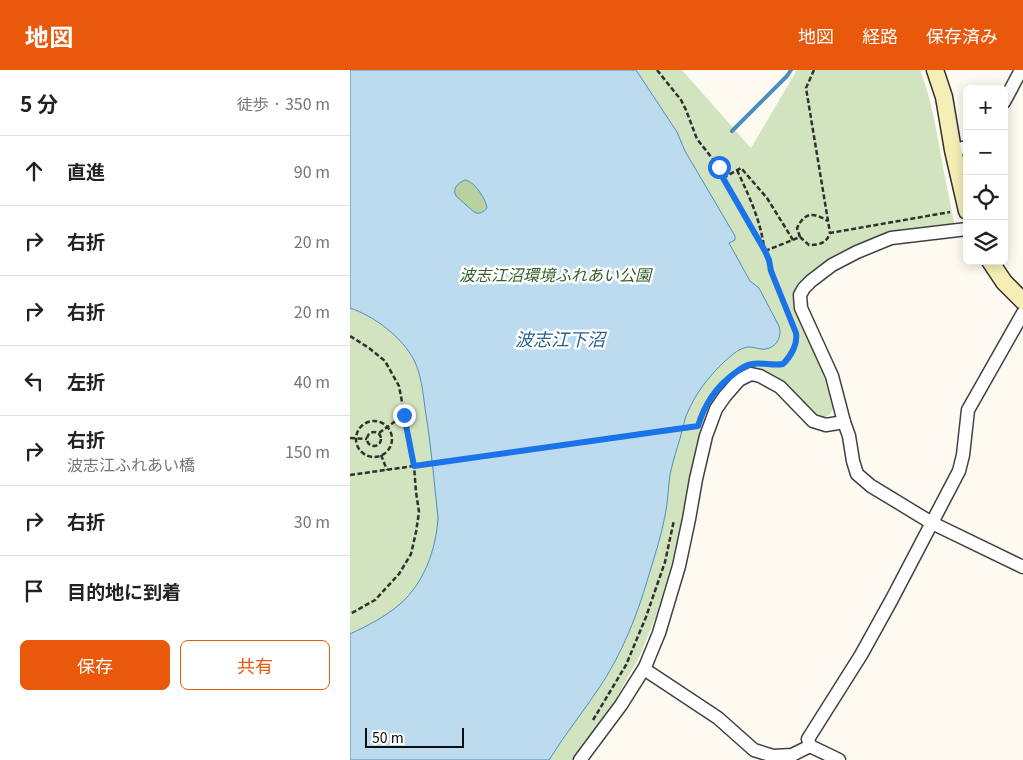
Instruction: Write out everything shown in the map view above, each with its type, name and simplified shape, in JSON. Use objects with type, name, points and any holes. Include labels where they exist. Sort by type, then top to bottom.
[{"type":"street","points":[[935,70],[960,148],[963,175]]},
{"type":"street","points":[[1008,94],[1021,70]]},
{"type":"street","points":[[963,229],[891,238],[857,252],[832,265],[811,280],[800,295],[801,308],[832,376],[849,436],[857,474],[871,486],[932,523],[1023,567]]},
{"type":"street","points":[[993,265],[1004,282],[1023,301]]},
{"type":"street","points":[[839,760],[810,746],[808,739],[861,655],[932,523],[958,471],[962,456],[968,410],[1023,313]]},
{"type":"street","points":[[580,760],[621,705],[644,669],[659,633],[678,566],[706,436],[716,409],[725,396],[739,380],[751,374],[760,376],[780,387],[813,421],[826,425],[844,422]]},
{"type":"street","points":[[644,669],[718,718],[754,750],[773,756],[792,756],[810,746]]},
{"type":"path","points":[[657,70],[681,100],[697,139],[719,167],[723,178],[764,250],[796,333],[797,338],[793,350],[783,364],[763,364]]},
{"type":"path","points":[[814,70],[806,88],[830,233],[824,242],[816,245],[809,245],[800,237],[797,228],[802,220],[809,215],[818,215],[828,221]]},
{"type":"path","points":[[723,178],[741,168],[767,198],[793,240]]},
{"type":"path","points":[[737,170],[751,200],[762,231],[764,250]]},
{"type":"path","points":[[830,233],[950,212]]},
{"type":"path","points":[[764,250],[800,237]]},
{"type":"path","points":[[350,336],[385,361],[398,386],[414,466],[419,512],[411,554],[399,574],[375,600],[350,614]]},
{"type":"path","points":[[378,434],[404,415]]},
{"type":"path","points":[[379,421],[391,433],[391,443],[385,453],[381,455],[369,456],[364,454],[355,439],[359,428],[368,422],[379,421]]},
{"type":"path","points":[[350,475],[698,426]]},
{"type":"path","points":[[372,432],[377,432],[378,434],[381,438],[379,444],[370,445],[367,439],[368,434],[372,432]]},
{"type":"path","points":[[350,438],[367,439]]},
{"type":"path","points":[[381,455],[387,470]]},
{"type":"path","points":[[592,721],[630,657],[665,562],[674,520]]},
{"type":"green space","name":"波志江下沼","points":[[350,70],[682,70],[751,148],[797,70],[920,70],[928,93],[955,227],[880,235],[813,270],[800,281],[795,292],[795,307],[821,367],[833,409],[825,418],[818,415],[807,407],[779,379],[767,373],[749,368],[736,376],[712,405],[695,450],[684,513],[656,616],[641,653],[616,699],[575,760],[350,760]]},
{"type":"green space","points":[[465,180],[476,187],[482,195],[487,208],[483,212],[474,212],[456,196],[456,187]]},
{"type":"water","name":"波志江下沼","points":[[350,70],[636,70],[677,132],[685,151],[735,236],[735,240],[729,243],[750,281],[759,288],[779,326],[779,337],[775,344],[765,349],[748,347],[736,352],[713,373],[702,386],[694,400],[686,416],[669,480],[666,511],[659,540],[634,620],[609,673],[549,760],[350,760],[350,634],[376,621],[394,609],[416,586],[427,565],[435,542],[438,518],[427,422],[421,383],[414,360],[402,343],[386,328],[368,316],[350,308]],"holes":[[[465,180],[476,187],[484,200],[487,208],[481,213],[474,212],[456,196],[456,186]]]},
{"type":"waterway","points":[[732,131],[791,70]]},
{"type":"route","points":[[404,415],[414,466],[698,426],[712,394],[726,379],[754,363],[783,364],[796,344],[796,333],[765,251],[723,178],[719,167]]},
{"type":"park label","name":"波志江沼環境ふれあい公園","points":[[555,274]]}]
